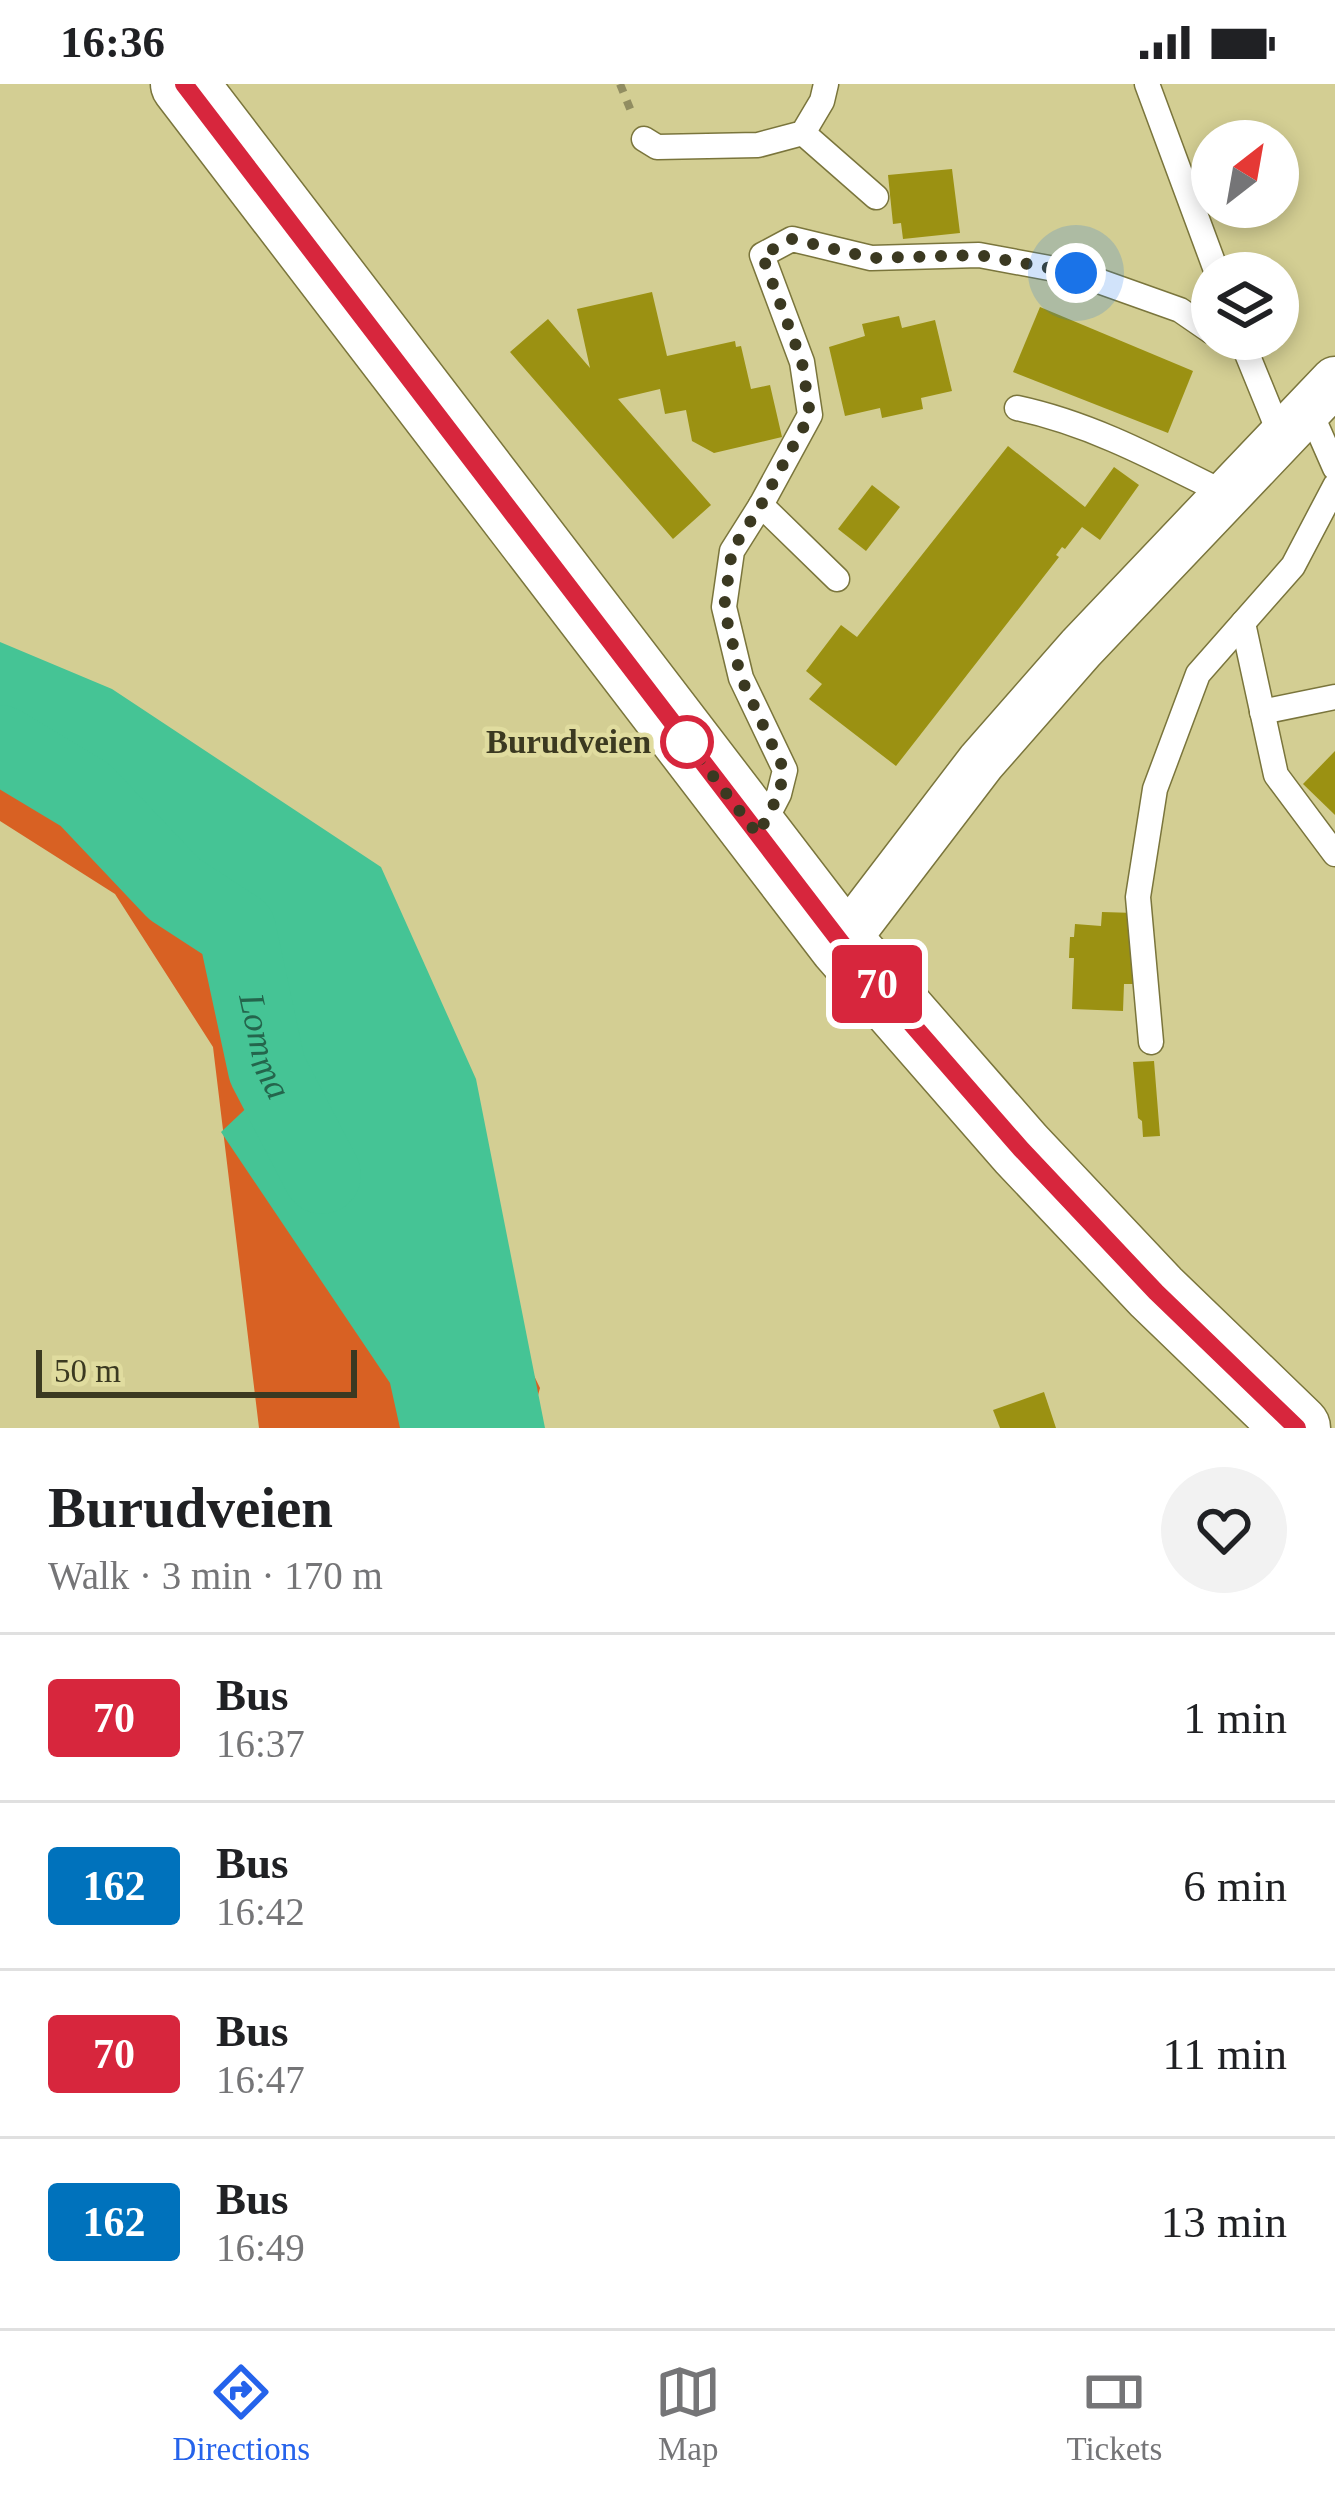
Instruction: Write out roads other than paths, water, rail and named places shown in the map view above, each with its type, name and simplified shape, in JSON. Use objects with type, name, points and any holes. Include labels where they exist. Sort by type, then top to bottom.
[{"type":"street","points":[[184,84],[842,944],[1021,1149],[1156,1292],[1297,1428]]},
{"type":"street","points":[[842,944],[981,762],[1081,648],[1308,409]]},
{"type":"lane","points":[[644,140],[657,147],[758,145],[802,134],[822,101],[826,84]]},
{"type":"lane","points":[[1148,84],[1209,252]]},
{"type":"lane","points":[[802,134],[876,197]]},
{"type":"lane","points":[[758,835],[779,794],[784,770],[741,678],[724,608],[732,550],[810,415],[802,362],[762,255],[792,239],[872,258],[979,255],[1076,273],[1191,318]]},
{"type":"lane","points":[[1257,360],[1308,409],[1335,468]]},
{"type":"lane","points":[[1018,408],[1123,442],[1226,494]]},
{"type":"lane","points":[[1150,1042],[1138,897],[1155,789],[1198,674],[1293,566],[1335,486]]},
{"type":"lane","points":[[761,505],[837,579]]},
{"type":"lane","points":[[1243,623],[1276,776],[1335,854]]},
{"type":"lane","points":[[1262,712],[1335,697]]},
{"type":"waterway","name":"Lomma","points":[[0,744],[85,795],[174,889],[237,930],[267,1069],[322,1175]]},
{"type":"place","name":"Burudveien","points":[[687,742]]}]
